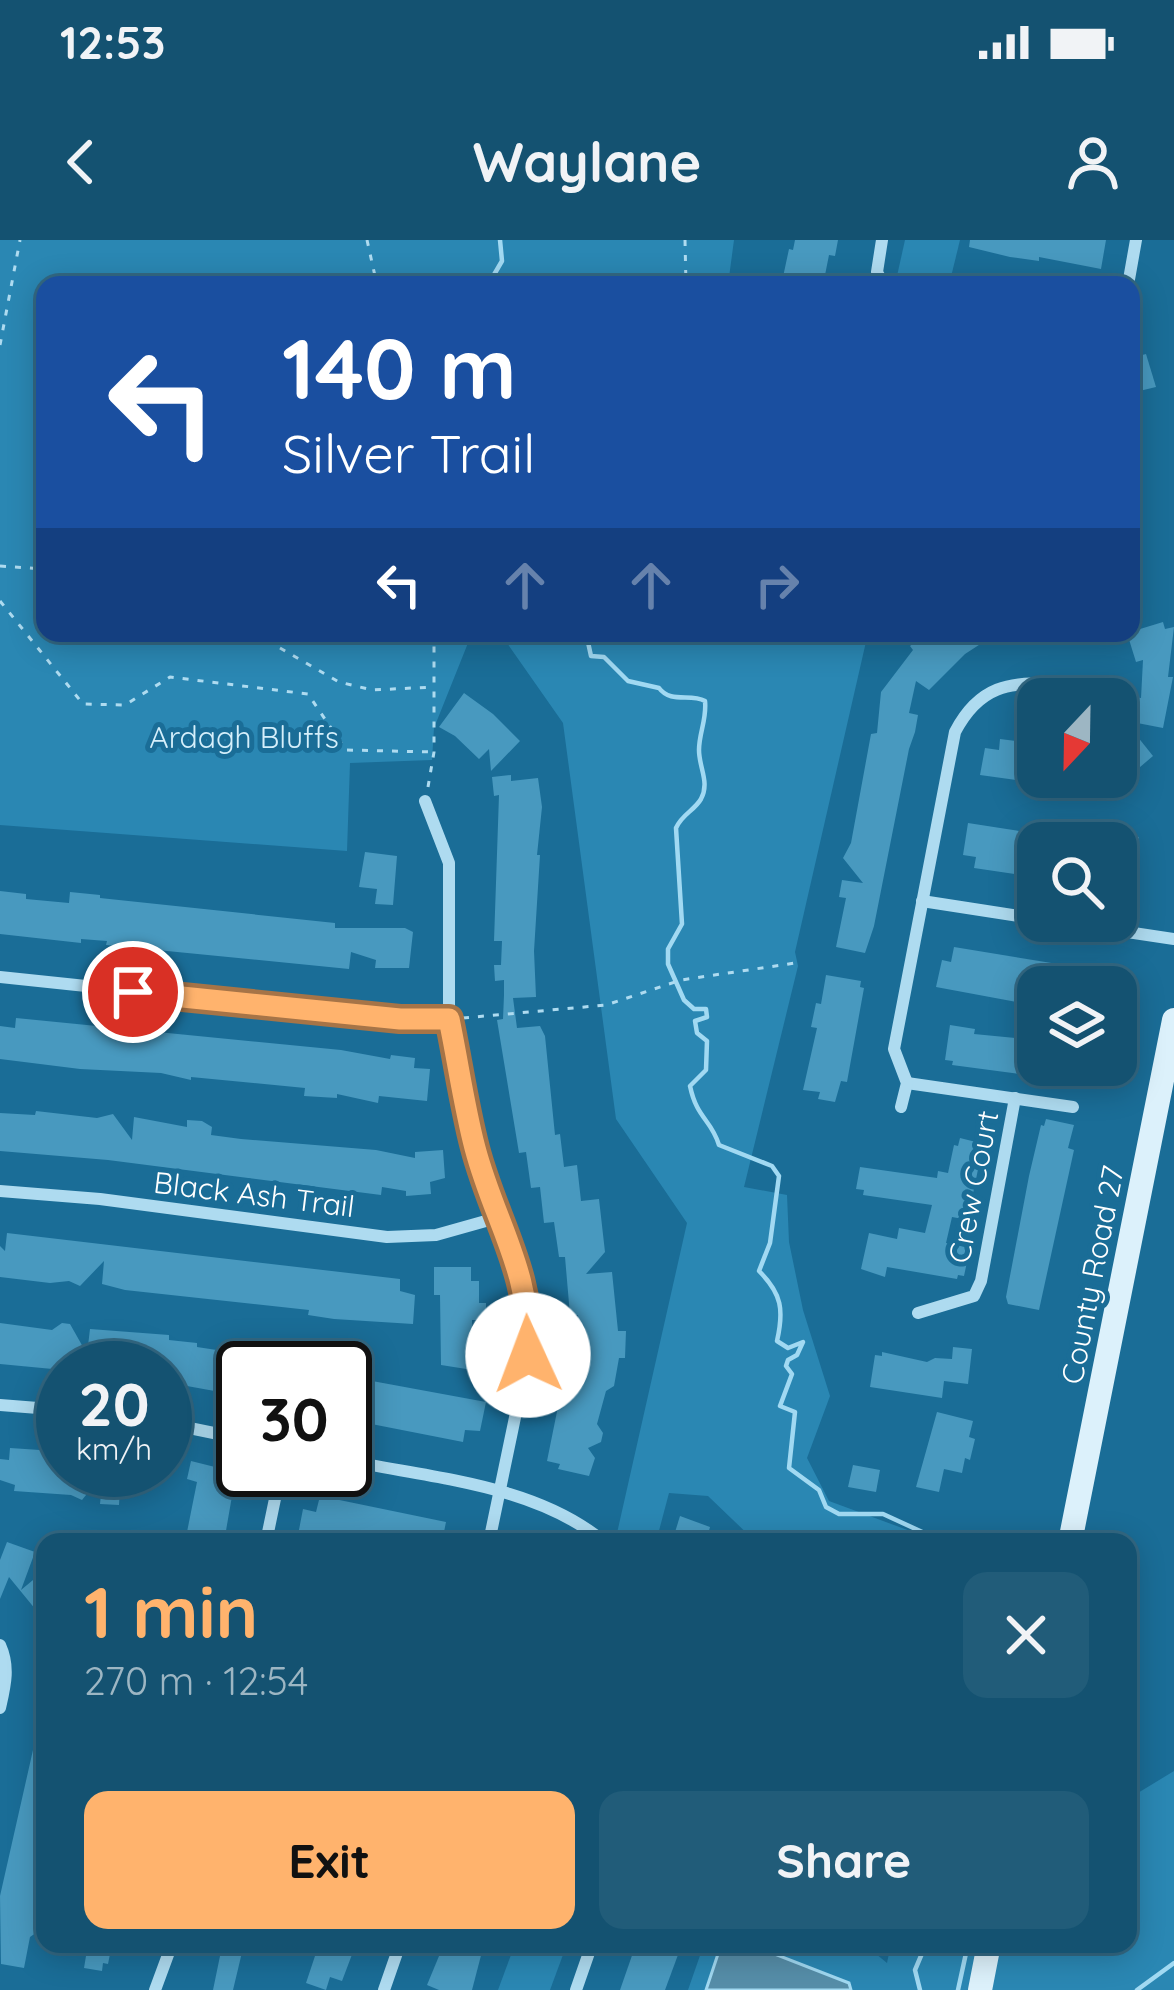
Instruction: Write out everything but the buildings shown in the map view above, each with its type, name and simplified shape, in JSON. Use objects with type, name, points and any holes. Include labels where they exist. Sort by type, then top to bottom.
[{"type":"main road","name":"County Road 27","points":[[1072,1533],[1174,1020]]},
{"type":"main road","points":[[980,1990],[987,1953]]},
{"type":"street","points":[[879,276],[882,240]]},
{"type":"street","points":[[1130,276],[1136,240]]},
{"type":"street","points":[[902,1107],[907,1083],[894,1048],[955,732],[968,707],[989,692],[1017,684]]},
{"type":"street","points":[[425,801],[449,863],[449,1019],[475,1150],[522,1277],[530,1316],[528,1355],[491,1533]]},
{"type":"street","points":[[922,901],[1017,916]]},
{"type":"street","points":[[1137,933],[1174,939]]},
{"type":"street","points":[[0,977],[400,1019],[449,1019]]},
{"type":"street","name":"Crew Court","points":[[907,1083],[1073,1107]]},
{"type":"street","name":"Crew Court","points":[[918,1313],[974,1296],[988,1250],[1015,1098]]},
{"type":"street","name":"Black Ash Trail","points":[[0,1191],[100,1199],[387,1237],[436,1235],[500,1217]]},
{"type":"street","points":[[0,1405],[36,1408]]},
{"type":"street","points":[[372,1466],[499,1492],[568,1516],[592,1533]]},
{"type":"street","points":[[268,1533],[275,1497]]},
{"type":"street","points":[[0,1645],[7,1677],[0,1708]]},
{"type":"street","points":[[155,1990],[169,1953]]},
{"type":"street","points":[[384,1990],[397,1953]]},
{"type":"street","points":[[576,1990],[589,1953]]},
{"type":"path","points":[[0,345],[20,240]]},
{"type":"path","points":[[367,240],[375,276]]},
{"type":"path","points":[[686,240],[686,276]]},
{"type":"path","points":[[0,566],[36,568]]},
{"type":"path","points":[[0,601],[82,704],[125,705],[170,676],[308,694],[346,750],[434,752]]},
{"type":"path","points":[[270,642],[339,682],[371,690],[434,687]]},
{"type":"path","points":[[425,801],[434,752],[434,642]]},
{"type":"path","points":[[449,1019],[606,1005],[681,980],[802,962]]},
{"type":"green space","name":"Ardagh Bluffs","points":[[0,240],[734,240],[729,276],[36,276],[36,642],[468,642],[434,728],[432,760],[350,763],[347,851],[0,825]]},
{"type":"green space","points":[[905,240],[960,240],[951,276],[897,276]]},
{"type":"green space","points":[[506,642],[866,642],[795,952],[798,966],[744,1187],[787,1195],[789,1242],[803,1310],[830,1396],[807,1458],[829,1501],[916,1533],[747,1533],[708,1496],[669,1493],[658,1533],[617,1533],[687,1223],[616,1119],[563,723]]},
{"type":"green space","points":[[1174,1771],[1174,1990],[688,1990],[701,1953],[875,1953],[887,1963],[889,1953],[1137,1953],[1137,1794]]},
{"type":"green space","points":[[512,1953],[564,1953],[550,1990],[498,1990]]},
{"type":"shaded area","points":[[718,1953],[772,1953],[849,1983],[851,1990],[706,1990]]},
{"type":"waterway","points":[[493,276],[502,261],[500,240]]},
{"type":"waterway","points":[[588,642],[591,656],[604,657],[628,681],[659,688],[669,696],[705,701],[699,750],[703,793],[676,828],[682,924],[668,949],[668,964],[684,1000],[694,1009],[706,1009],[707,1017],[695,1021],[697,1033],[707,1041],[706,1070],[690,1086],[696,1105],[719,1145],[772,1166],[779,1176],[770,1243],[759,1271],[779,1303],[777,1341],[788,1348],[803,1342],[797,1355],[788,1360],[792,1374],[780,1406],[795,1412],[789,1468],[819,1490],[826,1507],[839,1514],[883,1514],[924,1533]]},
{"type":"waterway","points":[[920,1990],[915,1970],[922,1953]]},
{"type":"waterway","points":[[958,1990],[966,1953]]},
{"type":"waterway","points":[[1137,1990],[1174,1963]]},
{"type":"route","points":[[133,992],[400,1019],[449,1019],[475,1150],[522,1277],[530,1316],[528,1355]]}]
